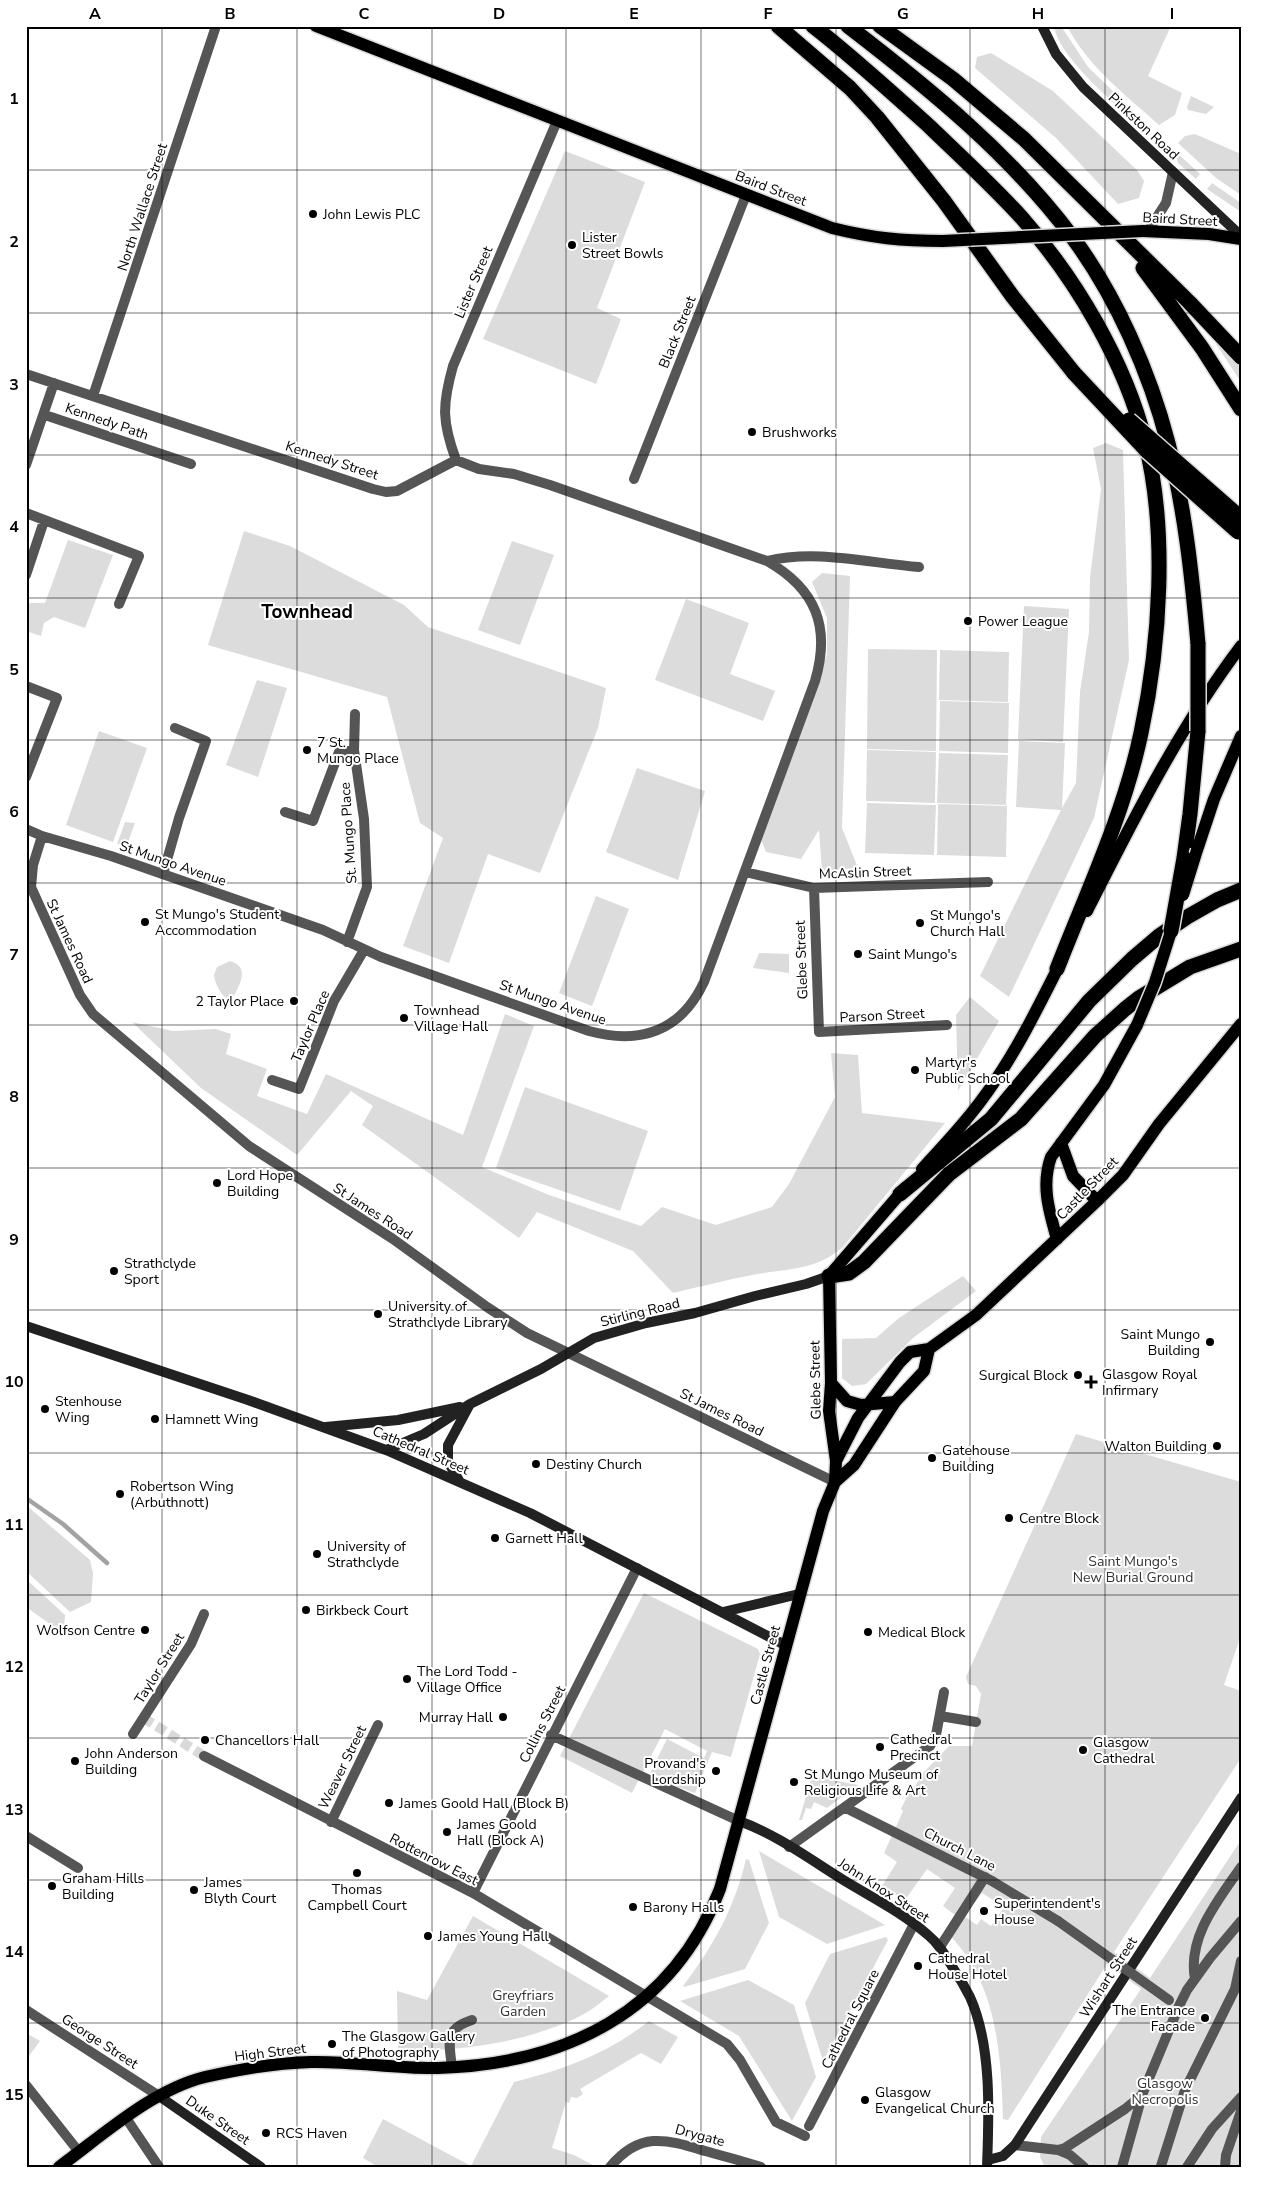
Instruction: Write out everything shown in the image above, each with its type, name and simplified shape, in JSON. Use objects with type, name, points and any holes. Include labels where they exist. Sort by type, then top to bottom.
[{"type":"highway","points":[[778,26],[850,88],[877,117],[944,201],[1013,297],[1074,373],[1148,452],[1240,528]]},
{"type":"highway","points":[[813,26],[911,110],[992,186],[1024,220],[1055,260],[1109,348],[1131,396],[1145,441],[1152,472],[1159,564],[1157,626],[1141,733],[1121,804],[1057,969]]},
{"type":"highway","points":[[848,26],[919,81],[1016,171],[1048,206],[1074,240],[1114,306],[1146,374],[1168,441],[1184,518],[1198,644],[1198,731],[1191,805],[1172,931]]},
{"type":"highway","points":[[880,26],[953,79],[994,112],[1082,196],[1241,357]]},
{"type":"highway","points":[[1082,196],[1176,311],[1241,409]]},
{"type":"highway","points":[[900,1194],[991,1120],[1089,1001],[1132,959],[1159,936],[1187,917],[1217,900],[1241,890]]},
{"type":"highway","points":[[828,1276],[849,1273],[856,1269],[936,1186],[964,1161],[1021,1119],[1095,1036],[1132,1003],[1190,967],[1241,948]]},
{"type":"main road","name":"Baird Street","points":[[316,26],[832,228],[867,237],[891,240],[943,240],[1145,231],[1209,234],[1241,238]]},
{"type":"main road","points":[[828,1276],[965,1122],[995,1081],[1022,1038],[1157,777],[1202,700],[1241,646]]},
{"type":"main road","points":[[1057,1240],[1049,1212],[1046,1182],[1051,1157],[1104,1085],[1137,1025],[1155,982],[1214,799],[1241,736]]},
{"type":"main road","name":"Castle Street","points":[[836,1461],[852,1428],[900,1362],[910,1352],[929,1349],[976,1314],[1097,1201],[1123,1175],[1159,1124],[1241,1024]]},
{"type":"main road","points":[[1061,1143],[1073,1176],[1097,1201]]},
{"type":"main road","name":"Glebe Street","points":[[828,1276],[831,1383],[829,1411],[836,1461],[836,1482]]},
{"type":"main road","name":"Castle Street","points":[[647,1998],[670,1975],[703,1928],[720,1888],[823,1511],[836,1482],[854,1465],[895,1402],[924,1371],[929,1349]]},
{"type":"main road","points":[[831,1383],[847,1401],[868,1405],[895,1402]]},
{"type":"main road","name":"High Street","points":[[59,2167],[159,2096],[195,2080],[267,2066],[312,2062],[401,2068],[452,2067],[500,2061],[561,2045],[599,2029],[647,1998]]},
{"type":"street","name":"North Wallace Street","points":[[93,396],[216,26]]},
{"type":"street","name":"Pinkston Road","points":[[1042,26],[1056,54],[1073,77],[1241,238]]},
{"type":"street","name":"Lister Street","points":[[456,460],[448,438],[444,416],[447,386],[453,366],[557,120]]},
{"type":"street","points":[[1145,231],[1166,202],[1173,172]]},
{"type":"street","name":"Black Street","points":[[634,480],[746,195]]},
{"type":"street","name":"Kennedy Street","points":[[26,374],[344,480],[386,492],[397,491],[411,485],[456,460]]},
{"type":"street","name":"Kennedy Path","points":[[54,383],[45,415],[191,464]]},
{"type":"street","points":[[26,465],[45,415]]},
{"type":"street","points":[[456,460],[479,469],[508,473],[550,485],[767,561],[796,555],[844,558],[919,567]]},
{"type":"street","points":[[26,513],[139,556],[119,604]]},
{"type":"street","points":[[26,575],[44,521]]},
{"type":"street","name":"St Mungo Avenue","points":[[26,829],[42,836],[96,851],[323,930],[364,950],[589,1031],[603,1035],[637,1035],[654,1031],[680,1017],[698,996],[819,666],[821,636],[818,617],[807,596],[786,572],[767,561]]},
{"type":"street","points":[[26,686],[58,698],[26,777]]},
{"type":"street","name":"St. Mungo Place","points":[[347,942],[367,887],[363,806],[354,750],[355,714]]},
{"type":"street","points":[[163,874],[178,818],[206,741],[175,728]]},
{"type":"street","name":"St. Mungo Place","points":[[284,812],[313,821],[339,752],[354,750]]},
{"type":"street","name":"St James Road","points":[[42,836],[33,865],[31,887],[80,995],[93,1014],[249,1146],[393,1239],[487,1307],[528,1333],[836,1482]]},
{"type":"street","name":"McAslin Street","points":[[745,872],[814,888],[988,882]]},
{"type":"street","name":"Glebe Street","points":[[814,888],[819,1032]]},
{"type":"street","name":"Taylor Place","points":[[272,1080],[299,1089],[334,1001],[364,950]]},
{"type":"street","name":"Parson Street","points":[[819,1032],[947,1025]]},
{"type":"street","name":"Stirling Road","points":[[386,1450],[424,1434],[470,1404],[541,1369],[566,1352],[594,1338],[646,1323],[695,1313],[806,1284],[828,1276]]},
{"type":"street","name":"Cathedral Street","points":[[26,1326],[386,1450],[530,1513],[785,1645]]},
{"type":"street","points":[[460,1482],[448,1462],[448,1445],[470,1404]]},
{"type":"street","name":"Stirling Road","points":[[322,1427],[398,1420],[470,1404]]},
{"type":"street","name":"Collins Street","points":[[472,1894],[637,1568]]},
{"type":"street","points":[[723,1612],[799,1594]]},
{"type":"street","name":"Taylor Street","points":[[133,1734],[191,1644],[204,1614]]},
{"type":"street","points":[[789,1847],[930,1746],[936,1735],[944,1692]]},
{"type":"street","points":[[940,1716],[976,1722]]},
{"type":"street","name":"Weaver Street","points":[[331,1822],[378,1725]]},
{"type":"street","points":[[551,1735],[739,1821]]},
{"type":"street","name":"Rottenrow East","points":[[204,1756],[472,1894],[647,1998]]},
{"type":"street","name":"Wishart Street","points":[[988,2163],[1003,2156],[1015,2145],[1241,1798]]},
{"type":"street","name":"Church Lane","points":[[846,1808],[985,1877],[1058,1921],[1179,2006]]},
{"type":"street","name":"John Knox Street","points":[[739,1821],[752,1826],[789,1847],[914,1924],[940,1946],[970,1998],[981,2038],[986,2066],[988,2101],[988,2163]]},
{"type":"street","points":[[26,1836],[78,1868]]},
{"type":"street","points":[[1195,1979],[1194,1955],[1202,1930],[1213,1909],[1241,1867]]},
{"type":"street","points":[[940,1946],[985,1877]]},
{"type":"street","points":[[1122,2167],[1142,2095],[1179,2006],[1195,1979],[1241,1921]]},
{"type":"street","name":"Cathedral Square","points":[[647,1998],[727,2044],[740,2060],[776,2122],[807,2131],[914,1924]]},
{"type":"street","points":[[1161,2166],[1185,2090],[1235,1989],[1241,1962]]},
{"type":"street","name":"George Street","points":[[26,2010],[159,2096]]},
{"type":"street","points":[[452,2067],[449,2039],[453,2031],[460,2024],[472,2020]]},
{"type":"street","points":[[26,2084],[79,2152]]},
{"type":"street","points":[[1058,2150],[1075,2142],[1125,2109],[1142,2095]]},
{"type":"street","name":"Duke Street","points":[[159,2096],[261,2167]]},
{"type":"street","points":[[1187,2167],[1212,2129],[1241,2097]]},
{"type":"street","points":[[1225,2167],[1226,2155],[1241,2111]]},
{"type":"street","points":[[126,2118],[159,2167]]},
{"type":"street","name":"Drygate","points":[[610,2167],[636,2145],[662,2140],[761,2167]]},
{"type":"street","points":[[1015,2145],[1058,2150],[1070,2155],[1084,2167]]},
{"type":"green space","points":[[1054,26],[1061,26],[1088,67],[1151,128],[1145,128],[1137,124],[1088,78],[1065,51]]},
{"type":"green space","points":[[1067,26],[1171,26],[1148,76],[1182,93],[1175,115],[1159,125],[1108,80],[1086,55]]},
{"type":"green space","points":[[991,53],[1053,91],[1137,170],[1144,181],[1139,198],[1118,204],[1056,138],[975,68],[977,57]]},
{"type":"green space","points":[[1191,96],[1214,107],[1206,114],[1188,110],[1187,107]]},
{"type":"green space","points":[[1195,134],[1241,154],[1241,195],[1216,178],[1178,143],[1185,136]]},
{"type":"green space","points":[[1174,150],[1200,174],[1196,179],[1178,163]]},
{"type":"green space","name":"Lister Street Bowls","points":[[565,151],[645,182],[597,308],[621,319],[596,384],[483,339]]},
{"type":"green space","points":[[1212,183],[1241,203],[1241,212],[1207,189]]},
{"type":"green space","points":[[1219,343],[1241,365],[1241,382],[1216,344]]},
{"type":"green space","points":[[1106,443],[1123,450],[1129,660],[1094,818],[1009,997],[980,976],[1061,810],[1016,807],[1019,741],[1065,743],[1062,808],[1076,783],[1080,692],[1089,632],[1090,578],[1101,489],[1093,448]]},
{"type":"green space","points":[[244,531],[290,546],[404,605],[428,627],[606,688],[598,728],[540,873],[488,854],[449,963],[403,946],[443,838],[420,823],[387,697],[208,645]]},
{"type":"green space","points":[[68,540],[113,555],[85,628],[54,617],[44,623],[41,636],[26,631],[26,603],[45,603]]},
{"type":"green space","points":[[512,541],[554,555],[520,645],[478,630]]},
{"type":"green space","points":[[822,573],[850,576],[842,828],[858,868],[822,871],[819,830],[801,859],[766,852],[759,834],[827,654],[827,618],[812,582]]},
{"type":"green space","points":[[686,599],[749,623],[730,674],[775,691],[763,721],[655,680]]},
{"type":"green space","points":[[1024,606],[1069,609],[1063,742],[1018,739]]},
{"type":"green space","points":[[868,649],[937,650],[936,751],[867,749]]},
{"type":"green space","points":[[940,650],[1009,652],[1008,702],[939,700]]},
{"type":"green space","points":[[257,680],[287,688],[258,777],[226,765]]},
{"type":"green space","points":[[940,701],[1009,703],[1008,753],[939,751]]},
{"type":"green space","points":[[99,731],[147,748],[113,842],[66,825]]},
{"type":"green space","points":[[867,750],[936,752],[935,803],[866,801]]},
{"type":"green space","points":[[939,753],[1008,755],[1006,805],[937,803]]},
{"type":"green space","points":[[637,768],[705,791],[678,880],[606,852]]},
{"type":"green space","points":[[867,803],[936,805],[934,855],[865,853]]},
{"type":"green space","points":[[938,804],[1007,806],[1006,857],[937,855]]},
{"type":"green space","points":[[125,822],[135,823],[127,845],[117,844]]},
{"type":"green space","points":[[596,896],[629,909],[592,1006],[559,993]]},
{"type":"green space","points":[[759,953],[789,954],[789,973],[753,968]]},
{"type":"green space","points":[[230,961],[237,964],[242,973],[240,984],[231,1001],[220,990],[214,975],[217,967]]},
{"type":"green space","points":[[970,997],[999,1021],[958,1091],[956,1015]]},
{"type":"green space","points":[[505,1014],[534,1026],[482,1167],[549,1195],[641,1226],[662,1207],[716,1225],[772,1207],[789,1184],[835,1097],[831,1053],[858,1055],[862,1113],[945,1123],[842,1248],[831,1256],[799,1268],[752,1275],[673,1293],[633,1251],[537,1212],[519,1238],[362,1125],[373,1106],[351,1091],[297,1155],[201,1088],[132,1022],[173,1031],[216,1029],[231,1034],[226,1054],[267,1069],[257,1096],[307,1114],[326,1074],[463,1135]]},
{"type":"green space","points":[[525,1087],[648,1131],[620,1211],[496,1168]]},
{"type":"green space","points":[[963,1276],[976,1291],[913,1338],[866,1384],[852,1386],[842,1378],[842,1339],[876,1338],[899,1318]]},
{"type":"green space","points":[[1076,1434],[1241,1482],[1241,1635],[1224,1685],[1241,1691],[1241,1758],[1114,1952],[1150,1978],[1241,1840],[1241,2167],[1045,2167],[1040,2157],[1041,2137],[1141,1989],[1107,1964],[1008,2120],[1003,2119],[997,2043],[993,2018],[986,1994],[976,1971],[962,1950],[945,1931],[955,1915],[943,1906],[955,1888],[927,1869],[905,1900],[882,1886],[897,1862],[884,1853],[912,1786],[915,1786],[924,1772],[949,1746],[972,1746],[981,1694],[976,1686],[968,1684],[966,1677]],"holes":[[[982,1893],[1004,1907],[991,1926],[981,1919],[977,1925],[964,1916]]]},
{"type":"green space","points":[[26,1505],[90,1560],[93,1573],[91,1602],[70,1612],[26,1571]]},
{"type":"green space","points":[[26,1579],[65,1615],[64,1631],[57,1629],[26,1607]]},
{"type":"green space","points":[[644,1593],[758,1649],[760,1654],[731,1757],[712,1752],[695,1793],[675,1786],[674,1781],[650,1773],[667,1739],[704,1758],[707,1751],[665,1729],[632,1793],[560,1756]]},
{"type":"green space","points":[[812,1776],[858,1785],[827,1808],[814,1802],[811,1809],[806,1808],[802,1820],[799,1820]]},
{"type":"green space","points":[[759,1851],[885,1925],[827,1944],[779,1917]]},
{"type":"green space","points":[[746,1859],[749,1860],[769,1923],[745,1969],[684,1987],[722,1926],[736,1894]]},
{"type":"green space","name":"Greyfriars Garden","points":[[473,1916],[609,1996],[587,2012],[563,2024],[517,2038],[470,2047],[398,2051],[397,1991],[427,2000]]},
{"type":"green space","points":[[886,1937],[888,1940],[823,2061],[805,2003],[830,1954]]},
{"type":"green space","points":[[748,1980],[794,2005],[816,2077],[792,2121],[739,2036],[680,2001]]},
{"type":"green space","points":[[649,2021],[678,2037],[661,2064],[641,2053],[580,2089],[583,2094],[577,2098],[571,2097],[569,2103],[566,2102],[552,2148],[574,2155],[593,2165],[593,2167],[378,2167],[363,2158],[383,2119],[471,2166],[514,2082],[550,2072],[585,2059],[618,2042]]},
{"type":"green space","points":[[26,2033],[40,2041],[26,2060]]},
{"type":"waterway","points":[[26,1498],[63,1524],[107,1563]]},
{"type":"tunnel","points":[[144,1718],[204,1756]]},
{"type":"place","name":"John Lewis PLC","points":[[313,214]]},
{"type":"place","name":"Lister Street Bowls","points":[[572,245]]},
{"type":"place","name":"Brushworks","points":[[752,432]]},
{"type":"place","name":"Power League","points":[[968,621]]},
{"type":"place","name":"7 St. Mungo Place","points":[[307,750]]},
{"type":"place","name":"St Mungo's Student Accommodation","points":[[145,922]]},
{"type":"place","name":"St Mungo's Church Hall","points":[[920,923]]},
{"type":"place","name":"Saint Mungo's","points":[[858,954]]},
{"type":"place","name":"2 Taylor Place","points":[[294,1001]]},
{"type":"place","name":"Townhead Village Hall","points":[[404,1018]]},
{"type":"place","name":"Martyr's Public School","points":[[915,1070]]},
{"type":"place","name":"Lord Hope Building","points":[[217,1183]]},
{"type":"place","name":"Strathclyde Sport","points":[[114,1271]]},
{"type":"place","name":"University of Strathclyde Library","points":[[378,1314]]},
{"type":"place","name":"Saint Mungo Building","points":[[1210,1342]]},
{"type":"place","name":"Surgical Block","points":[[1078,1375]]},
{"type":"place","name":"Glasgow Royal Infirmary","points":[[1091,1382]]},
{"type":"place","name":"Stenhouse Wing","points":[[45,1409]]},
{"type":"place","name":"Hamnett Wing","points":[[155,1419]]},
{"type":"place","name":"Walton Building","points":[[1217,1446]]},
{"type":"place","name":"Gatehouse Building","points":[[932,1458]]},
{"type":"place","name":"Destiny Church","points":[[536,1464]]},
{"type":"place","name":"Robertson Wing (Arbuthnott)","points":[[120,1494]]},
{"type":"place","name":"Centre Block","points":[[1009,1518]]},
{"type":"place","name":"Garnett Hall","points":[[495,1538]]},
{"type":"place","name":"University of Strathclyde","points":[[317,1554]]},
{"type":"place","name":"Birkbeck Court","points":[[306,1610]]},
{"type":"place","name":"Wolfson Centre","points":[[145,1630]]},
{"type":"place","name":"Medical Block","points":[[868,1632]]},
{"type":"place","name":"The Lord Todd - Village Office","points":[[407,1679]]},
{"type":"place","name":"Murray Hall","points":[[503,1717]]},
{"type":"place","name":"Chancellors Hall","points":[[205,1740]]},
{"type":"place","name":"Cathedral Precinct","points":[[880,1747]]},
{"type":"place","name":"Glasgow Cathedral","points":[[1083,1750]]},
{"type":"place","name":"John Anderson Building","points":[[75,1761]]},
{"type":"place","name":"Provand's Lordship","points":[[716,1771]]},
{"type":"place","name":"St Mungo Museum of Religious Life & Art","points":[[794,1782]]},
{"type":"place","name":"James Goold Hall (Block B)","points":[[389,1803]]},
{"type":"place","name":"James Goold Hall (Block A)","points":[[447,1832]]},
{"type":"place","name":"Thomas Campbell Court","points":[[357,1873]]},
{"type":"place","name":"Graham Hills Building","points":[[52,1886]]},
{"type":"place","name":"James Blyth Court","points":[[194,1890]]},
{"type":"place","name":"Barony Halls","points":[[633,1907]]},
{"type":"place","name":"Superintendent's House","points":[[984,1911]]},
{"type":"place","name":"James Young Hall","points":[[428,1936]]},
{"type":"place","name":"Cathedral House Hotel","points":[[918,1966]]},
{"type":"place","name":"The Entrance Facade","points":[[1205,2018]]},
{"type":"place","name":"The Glasgow Gallery of Photography","points":[[332,2044]]},
{"type":"place","name":"Glasgow Evangelical Church","points":[[865,2100]]},
{"type":"place","name":"RCS Haven","points":[[266,2133]]},
{"type":"district","name":"Townhead","points":[[307,611]]},
{"type":"park label","name":"Saint Mungo's New Burial Ground","points":[[1133,1569]]},
{"type":"park label","name":"Glasgow Necropolis","points":[[1165,2092]]}]
